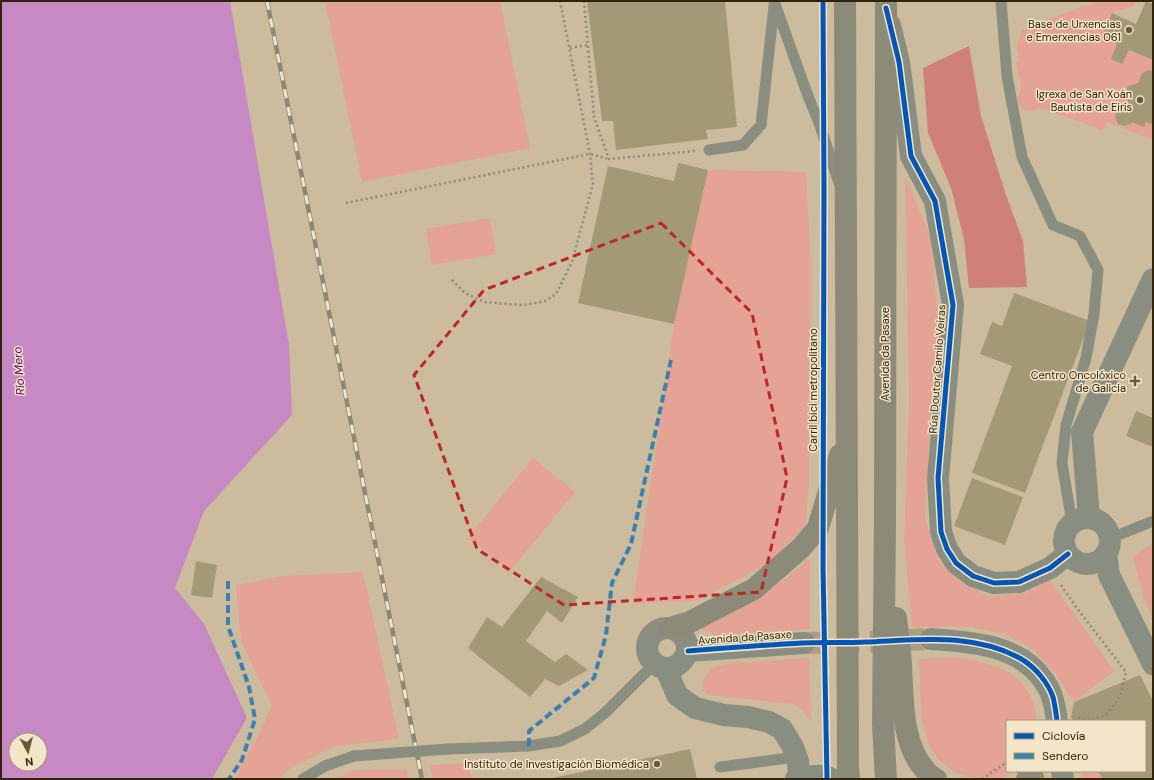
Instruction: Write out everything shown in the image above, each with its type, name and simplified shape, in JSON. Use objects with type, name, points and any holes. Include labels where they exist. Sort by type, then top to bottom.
[{"type":"main road","points":[[845,1],[846,432],[849,779]]},
{"type":"main road","name":"Avenida da Pasaxe","points":[[886,5],[883,724],[886,779]]},
{"type":"main road","points":[[670,628],[690,622],[754,588],[801,548],[818,528],[846,432]]},
{"type":"main road","points":[[885,520],[901,665],[904,715],[910,743],[917,758],[926,772],[936,779]]},
{"type":"street","name":"Rúa Doutor Camilo Veiras","points":[[886,5],[899,62],[911,156],[935,201],[953,306],[938,478],[941,532],[946,549],[956,563],[972,576],[994,583],[1019,582],[1050,568],[1068,554]]},
{"type":"street","points":[[1081,520],[1082,432],[1153,279]]},
{"type":"street","points":[[1108,546],[1098,562],[1087,564],[1076,561],[1068,554],[1065,548],[1064,540],[1067,529],[1081,520],[1095,518],[1102,522],[1108,531],[1109,575],[1153,664]]},
{"type":"street","points":[[664,628],[670,628],[682,633],[686,638],[688,651],[683,662],[672,668],[660,666],[649,659],[647,646],[652,634],[664,628]]},
{"type":"street","points":[[931,639],[964,641],[992,646],[1010,653],[1024,661],[1038,672],[1050,691],[1057,720]]},
{"type":"street","name":"Avenida da Pasaxe","points":[[688,651],[804,643]]},
{"type":"street","points":[[660,666],[677,695],[695,708],[724,715],[748,717],[769,722],[782,729],[793,747],[798,761],[800,779]]},
{"type":"street","points":[[796,779],[819,775],[827,776],[832,779]]},
{"type":"lane","points":[[1001,1],[1007,76],[1022,157],[1053,225],[1080,236],[1098,270],[1094,314],[1086,358],[1066,425],[1062,463],[1081,520]]},
{"type":"lane","points":[[774,2],[819,123],[846,204]]},
{"type":"lane","points":[[709,150],[743,145],[761,125],[774,2]]},
{"type":"lane","points":[[1108,546],[1153,521]]},
{"type":"lane","points":[[302,779],[324,766],[354,756],[448,749],[529,746],[560,741],[585,729],[660,666]]},
{"type":"lane","points":[[720,767],[796,757]]},
{"type":"path","points":[[452,280],[465,293],[484,302],[522,305],[536,303],[545,301],[556,294],[572,262],[593,184],[590,154],[560,1]]},
{"type":"path","points":[[584,1],[594,117],[609,159]]},
{"type":"path","points":[[570,48],[587,45]]},
{"type":"path","points":[[346,203],[590,154],[609,159],[709,150]]},
{"type":"path","points":[[1050,568],[1076,606],[1126,672],[1120,697],[1106,715],[1091,720]]},
{"type":"path","points":[[982,779],[1006,763]]},
{"type":"highlighted area","points":[[661,223],[752,313],[787,478],[761,592],[564,605],[477,549],[414,375],[484,290]]},
{"type":"shaded area","points":[[325,1],[500,1],[530,148],[362,182]]},
{"type":"shaded area","points":[[1096,1],[1136,1],[1134,6],[1112,13],[1102,37],[1117,44],[1111,59],[1129,50],[1153,60],[1153,71],[1149,70],[1142,73],[1138,83],[1128,86],[1125,96],[1128,104],[1126,108],[1117,110],[1115,117],[1118,124],[1124,126],[1131,124],[1132,122],[1143,127],[1146,122],[1153,125],[1153,140],[1108,122],[1102,131],[1095,127],[1041,108],[1026,111],[1019,103],[1018,98],[1021,85],[1016,62],[1020,61],[1017,48],[1022,30]]},
{"type":"shaded area","points":[[969,46],[981,116],[1006,195],[1023,241],[1027,287],[969,288],[964,239],[951,188],[928,133],[923,68]]},
{"type":"shaded area","points":[[708,170],[806,172],[811,268],[809,481],[806,525],[769,563],[697,601],[633,603],[674,324]]},
{"type":"shaded area","points":[[905,176],[931,237],[939,333],[928,457],[925,518],[938,559],[959,581],[986,596],[1026,593],[1050,580],[1114,671],[1074,702],[1054,672],[1035,651],[1005,634],[970,627],[912,627],[904,541],[909,400]]},
{"type":"shaded area","points":[[490,218],[496,254],[432,265],[426,229]]},
{"type":"shaded area","points":[[533,458],[575,492],[510,571],[468,537]]},
{"type":"shaded area","points":[[1153,544],[1153,619],[1143,595],[1133,556]]},
{"type":"shaded area","points":[[807,559],[810,561],[810,629],[715,635],[700,628],[770,590],[783,581]]},
{"type":"shaded area","points":[[363,572],[399,739],[337,746],[290,768],[279,779],[235,779],[272,706],[241,641],[236,585],[283,576]]},
{"type":"shaded area","points":[[809,658],[811,721],[801,709],[793,704],[709,695],[703,690],[704,679],[711,668],[731,663]]},
{"type":"shaded area","points":[[953,658],[984,663],[1008,672],[1025,687],[1034,706],[1036,720],[1006,720],[1006,772],[1012,772],[1000,779],[976,779],[956,773],[938,760],[928,742],[921,716],[919,659]]},
{"type":"shaded area","points":[[464,763],[474,779],[433,779],[430,765]]},
{"type":"shaded area","points":[[355,770],[407,770],[408,779],[336,779]]},
{"type":"shaded area","points":[[1082,772],[1099,772],[1103,779],[1084,779]]},
{"type":"water","name":"Río Mero","points":[[1,1],[230,1],[289,345],[292,415],[204,511],[175,588],[204,624],[247,718],[212,779],[1,779]]},
{"type":"building","points":[[587,1],[725,1],[737,127],[706,130],[708,139],[616,150],[613,121],[602,121]]},
{"type":"building","name":"Base de Urxencias e Emerxencias 061","points":[[1146,1],[1153,4],[1153,60],[1129,50],[1122,64],[1111,59],[1117,44],[1102,37],[1112,13],[1136,24]]},
{"type":"building","name":"Igrexa de San Xoán Bautista de Eirís","points":[[1149,70],[1153,71],[1153,125],[1146,122],[1144,127],[1132,122],[1131,124],[1124,126],[1118,124],[1115,117],[1117,110],[1126,108],[1128,104],[1125,96],[1128,86],[1138,83],[1142,73]]},
{"type":"building","points":[[678,163],[708,170],[674,324],[578,303],[608,166],[674,181]]},
{"type":"building","points":[[1014,293],[1090,321],[1025,493],[972,473],[1012,366],[980,354],[992,322],[1002,326]]},
{"type":"building","points":[[1136,411],[1153,418],[1153,447],[1126,436]]},
{"type":"building","points":[[972,478],[1023,497],[1005,545],[954,526]]},
{"type":"building","points":[[196,561],[217,565],[212,598],[191,595]]},
{"type":"building","points":[[541,577],[578,597],[562,623],[547,611],[526,641],[555,662],[566,654],[588,670],[559,686],[545,679],[530,697],[468,648],[487,617],[502,627]]},
{"type":"building","points":[[1140,675],[1153,701],[1153,779],[1103,779],[1099,772],[1146,772],[1146,720],[1072,720],[1071,717],[1074,702]]},
{"type":"building","name":"Instituto de Investigación Biomédica","points":[[690,749],[697,779],[553,779],[553,778]]},
{"type":"tunnel","points":[[804,643],[931,639]]},
{"type":"railway","points":[[267,1],[422,779]]},
{"type":"marked path","points":[[529,746],[529,731],[594,678],[606,635],[612,583],[631,544],[671,360]]},
{"type":"marked path","points":[[228,581],[228,626],[249,687],[255,719],[242,760],[229,779]]},
{"type":"cycle path","name":"Carril bici metropolitano","points":[[823,1],[823,568],[827,779]]},
{"type":"cycle path","points":[[886,8],[899,62],[911,156],[935,201],[953,305],[938,478],[941,532],[947,549],[956,563],[973,576],[994,583],[1019,582],[1050,568],[1068,554]]},
{"type":"cycle path","points":[[688,651],[803,643],[926,639],[966,641],[1005,651],[1028,663],[1048,686],[1053,697],[1057,720]]},
{"type":"place","name":"Base de Urxencias e Emerxencias 061","points":[[1129,30]]},
{"type":"place","name":"Igrexa de San Xoán Bautista de Eirís","points":[[1140,100]]},
{"type":"place","name":"Centro Oncolóxico de Galicia","points":[[1135,381]]},
{"type":"place","name":"Instituto de Investigación Biomédica","points":[[657,764]]}]
